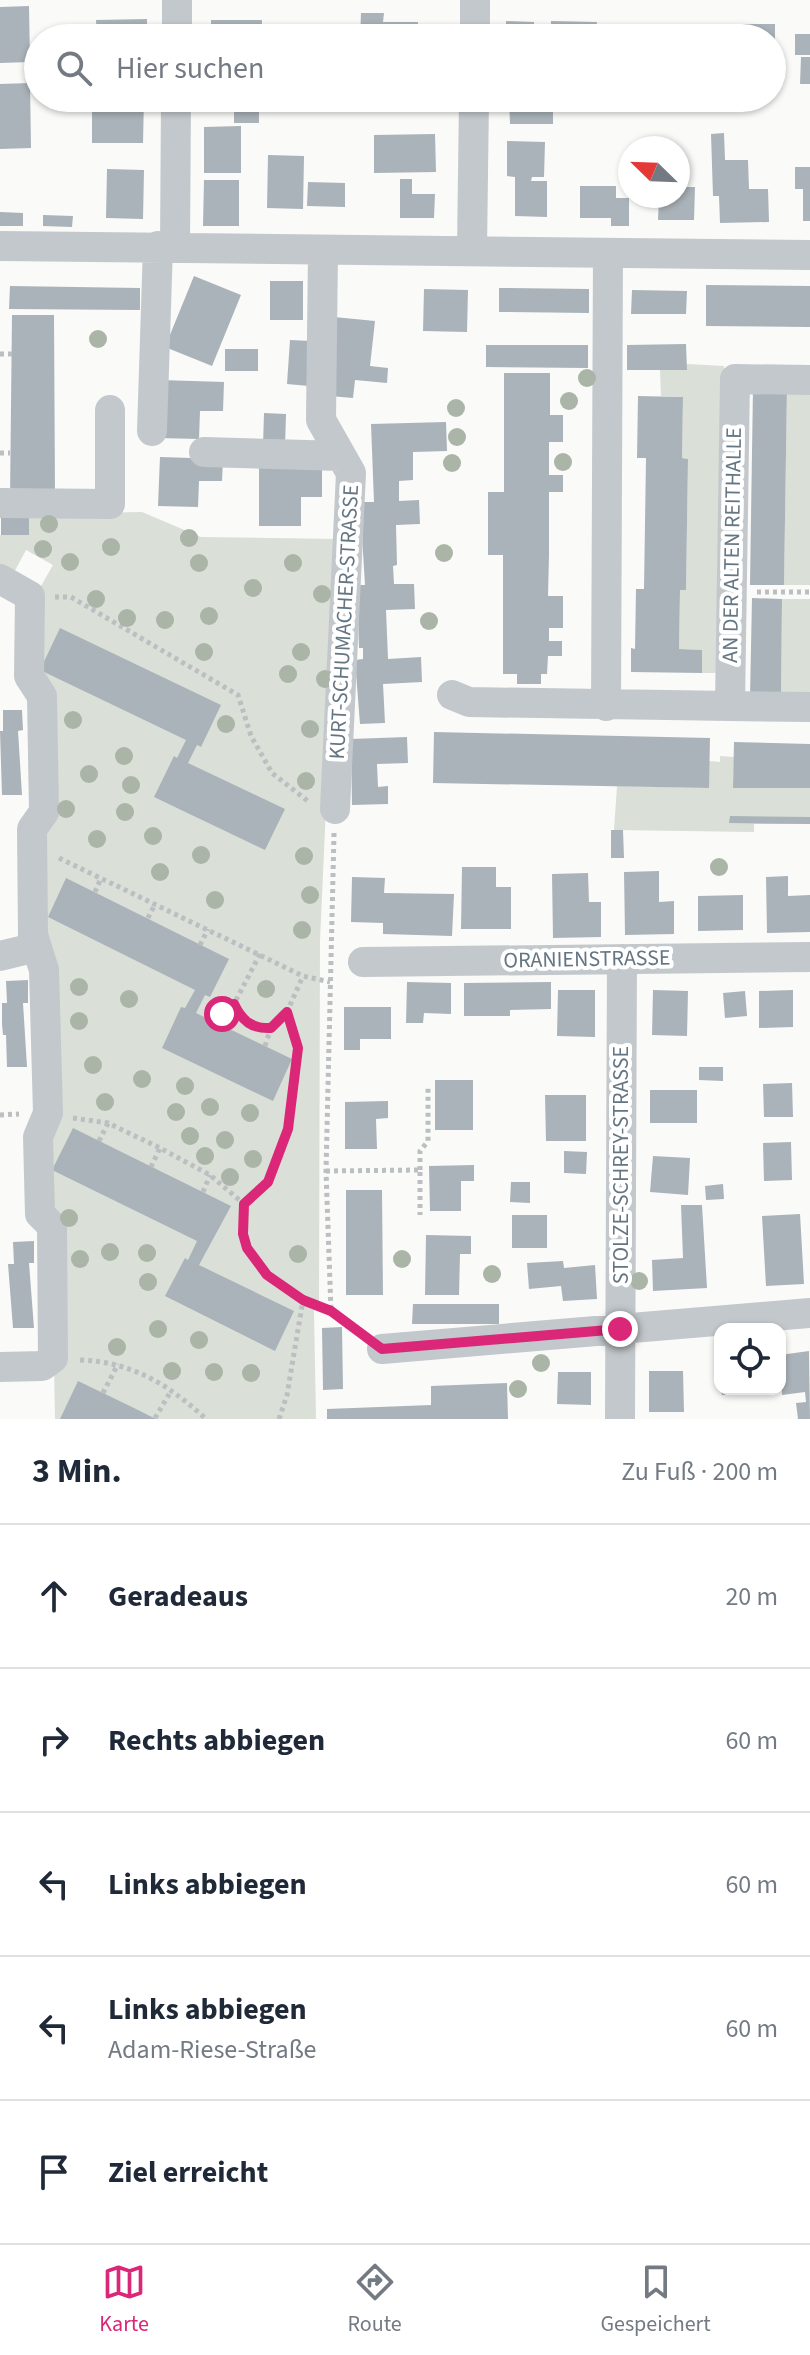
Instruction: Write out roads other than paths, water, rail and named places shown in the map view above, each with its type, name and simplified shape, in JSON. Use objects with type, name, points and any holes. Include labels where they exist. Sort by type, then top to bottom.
[{"type":"street","points":[[177,0],[177,24]]},
{"type":"street","points":[[475,0],[475,24]]},
{"type":"street","points":[[152,431],[175,112]]},
{"type":"street","points":[[472,250],[474,112]]},
{"type":"street","points":[[0,246],[810,255]]},
{"type":"street","name":"KURT-SCHUMACHER-STRASSE","points":[[323,251],[321,420],[351,473],[335,809]]},
{"type":"street","points":[[606,706],[608,254]]},
{"type":"street","name":"AN DER ALTEN REITHALLE","points":[[730,706],[735,379],[810,380]]},
{"type":"street","points":[[0,503],[110,504],[110,410]]},
{"type":"street","points":[[204,452],[341,456]]},
{"type":"street","points":[[0,579],[30,596],[29,676],[42,696],[44,812],[32,829],[33,935],[44,970],[48,1113],[38,1137],[40,1214],[52,1226],[53,1358],[42,1366],[0,1367]]},
{"type":"street","points":[[452,695],[469,702],[810,707]]},
{"type":"street","points":[[0,956],[37,947]]},
{"type":"street","name":"ORANIENSTRASSE","points":[[363,962],[810,957]]},
{"type":"street","name":"STOLZE-SCHREY-STRASSE","points":[[620,1419],[622,959]]},
{"type":"street","points":[[382,1349],[810,1313]]}]
